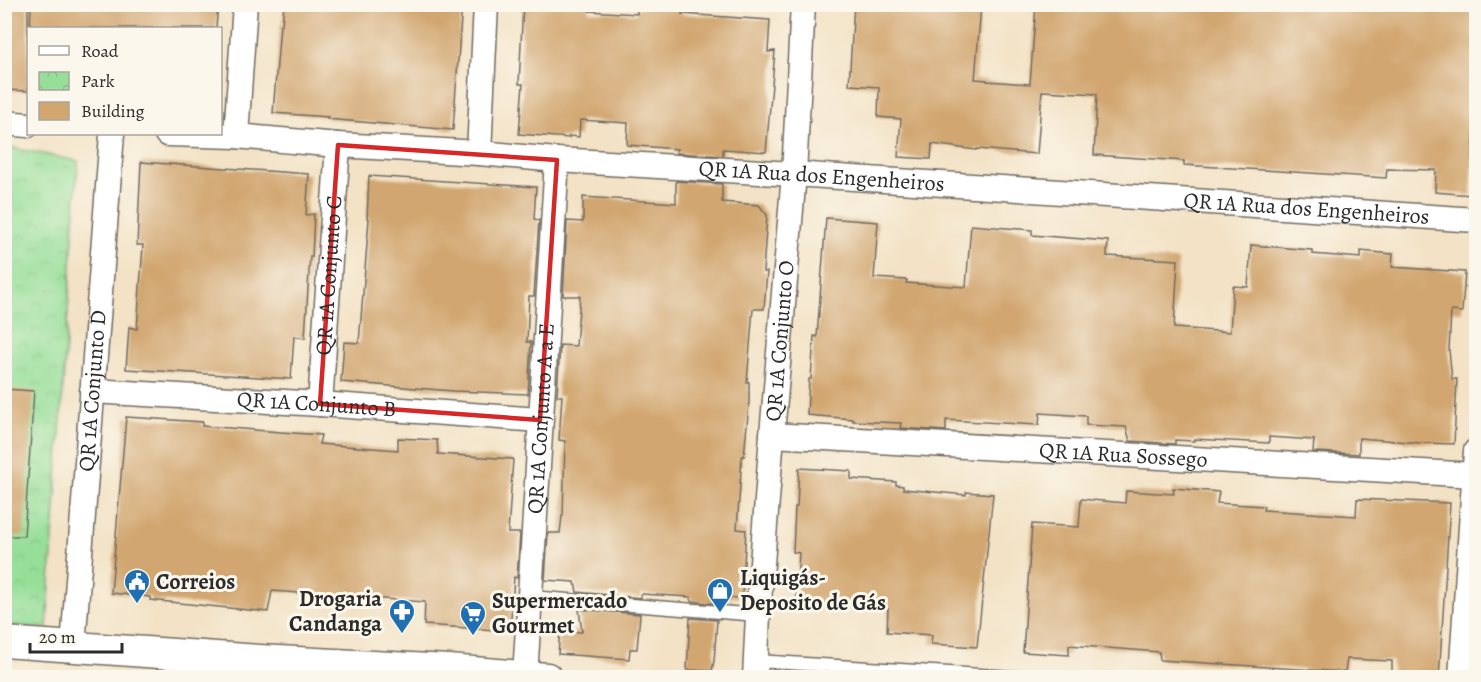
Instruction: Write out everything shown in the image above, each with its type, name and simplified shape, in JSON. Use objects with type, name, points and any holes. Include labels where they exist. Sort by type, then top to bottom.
[{"type":"street","points":[[236,136],[245,4]]},
{"type":"street","points":[[479,153],[486,4]]},
{"type":"street","name":"QR 1A Conjunto O","points":[[756,669],[758,615],[794,174],[803,4]]},
{"type":"street","points":[[4,123],[27,125]]},
{"type":"street","name":"QR 1A Conjunto D","points":[[73,646],[112,135]]},
{"type":"street","name":"QR 1A Rua dos Engenheiros","points":[[202,135],[1476,220]]},
{"type":"street","name":"QR 1A Conjunto C","points":[[320,404],[338,145]]},
{"type":"street","name":"QR 1A Conjunto A a E","points":[[536,677],[530,597],[557,160]]},
{"type":"street","name":"QR 1A Conjunto B","points":[[92,391],[540,420]]},
{"type":"street","name":"QR 1A Rua Sossego","points":[[772,435],[1475,475]]},
{"type":"street","points":[[1461,678],[1476,451]]},
{"type":"street","points":[[4,642],[73,646],[258,669],[449,670],[536,677]]},
{"type":"lane","points":[[530,597],[758,615]]},
{"type":"lane","points":[[756,669],[1028,678]]},
{"type":"highlighted area","points":[[338,145],[557,160],[540,420],[320,404]]},
{"type":"green space","points":[[4,146],[78,161],[47,628],[5,625]]},
{"type":"building","points":[[31,4],[218,4],[216,27],[30,27]]},
{"type":"building","points":[[284,4],[462,4],[453,130],[273,113],[280,25],[282,25]]},
{"type":"building","points":[[523,4],[589,4],[589,11],[637,14],[637,8],[641,8],[641,4],[682,4],[682,14],[770,20],[768,52],[775,51],[766,152],[723,149],[723,156],[676,153],[677,149],[627,145],[628,123],[580,120],[579,137],[519,134],[523,84],[519,84]]},
{"type":"building","points":[[854,4],[981,6],[975,79],[1030,84],[1036,4],[1203,6],[1203,4],[1405,4],[1476,11],[1476,98],[1471,195],[1435,192],[1436,170],[1387,169],[1386,178],[1184,165],[1184,161],[1094,155],[1097,94],[1042,91],[1037,154],[976,150],[932,144],[931,159],[898,157],[901,119],[878,117],[879,87],[849,85]]},
{"type":"building","points":[[4,5],[28,7],[27,91],[4,90]]},
{"type":"building","points":[[141,162],[309,174],[306,215],[314,214],[305,338],[294,336],[291,379],[126,369],[129,327],[137,329],[143,245],[137,245]]},
{"type":"building","points":[[369,176],[536,187],[534,219],[539,220],[534,296],[529,296],[527,342],[531,342],[528,394],[453,391],[341,382],[344,342],[359,343],[369,219],[367,218]]},
{"type":"building","points":[[676,181],[722,184],[722,202],[759,205],[767,215],[763,272],[767,272],[764,309],[753,309],[747,382],[749,382],[749,404],[744,456],[742,456],[737,529],[746,530],[742,598],[718,597],[718,604],[691,601],[691,597],[641,594],[641,598],[577,592],[575,582],[545,580],[548,533],[560,533],[563,516],[565,441],[559,440],[562,396],[557,396],[560,345],[576,346],[580,296],[563,296],[567,221],[583,222],[583,197],[676,203]]},
{"type":"building","points":[[826,218],[878,222],[874,278],[907,280],[906,283],[966,287],[971,225],[1032,230],[1032,235],[1108,241],[1107,256],[1178,260],[1174,328],[1230,332],[1233,286],[1248,287],[1251,245],[1312,250],[1312,254],[1361,258],[1361,251],[1393,254],[1392,267],[1465,272],[1462,312],[1451,311],[1449,350],[1452,379],[1457,379],[1454,444],[1359,438],[1359,454],[1313,452],[1314,440],[1269,437],[1269,443],[1194,439],[1194,441],[1175,440],[1175,444],[1130,441],[1126,427],[1086,425],[1086,416],[1040,413],[1039,425],[946,420],[946,431],[900,428],[901,423],[853,421],[853,419],[807,415],[814,336],[817,337]]},
{"type":"building","points":[[4,389],[34,391],[24,536],[4,536]]},
{"type":"building","points":[[126,417],[203,422],[202,426],[321,435],[319,444],[398,450],[398,438],[437,440],[438,454],[513,459],[508,533],[520,533],[510,631],[424,625],[425,602],[272,591],[268,612],[150,600],[150,597],[111,593]]},
{"type":"building","points":[[799,468],[851,471],[851,479],[896,482],[896,485],[903,486],[903,489],[966,495],[966,492],[993,494],[977,647],[931,644],[932,635],[887,632],[888,609],[796,600],[799,553],[793,552]]},
{"type":"building","points":[[1173,488],[1219,492],[1217,503],[1264,506],[1263,510],[1356,516],[1357,499],[1450,503],[1439,678],[1392,675],[1392,661],[1347,659],[1345,672],[1160,660],[1159,652],[1069,645],[1069,655],[1023,652],[1032,524],[1079,527],[1081,499],[1125,503],[1126,491],[1174,494]]},
{"type":"building","points":[[579,609],[640,614],[637,649],[630,649],[629,659],[558,654],[560,631],[582,632]]},
{"type":"building","points":[[690,618],[717,620],[712,671],[687,670]]},
{"type":"place","name":"Correios","points":[[137,605]]},
{"type":"place","name":"Liquigás- Deposito de Gás","points":[[720,614]]},
{"type":"place","name":"Drogaria Candanga","points":[[402,635]]},
{"type":"place","name":"Supermercado Gourmet","points":[[473,637]]}]
